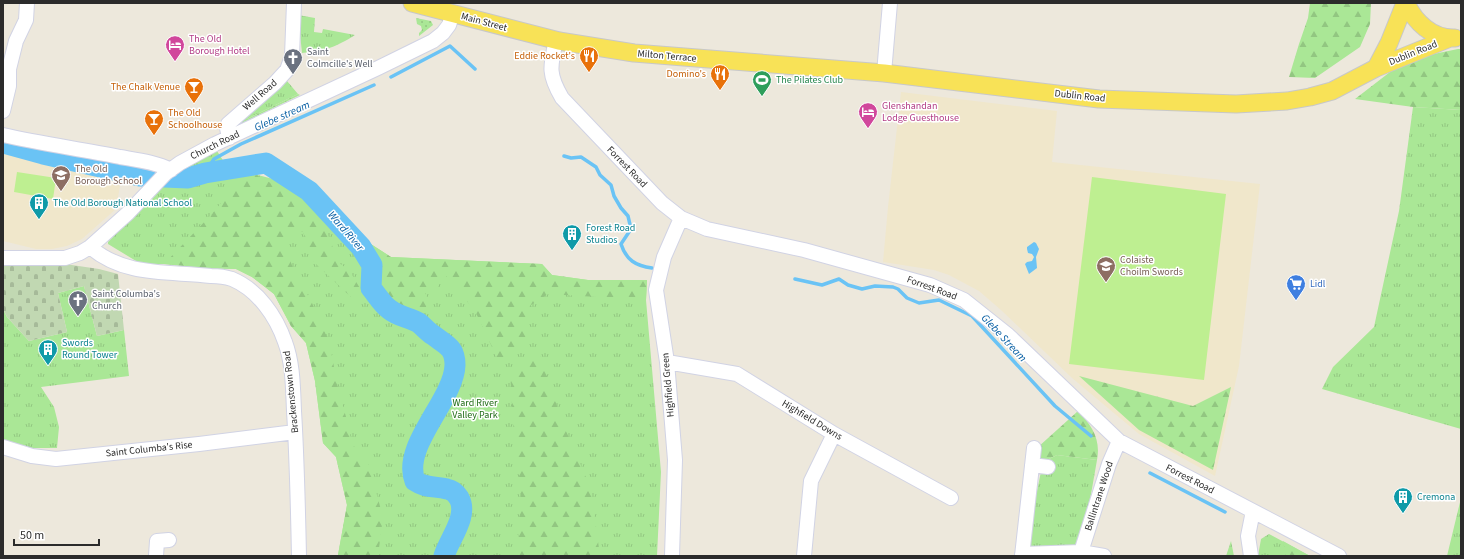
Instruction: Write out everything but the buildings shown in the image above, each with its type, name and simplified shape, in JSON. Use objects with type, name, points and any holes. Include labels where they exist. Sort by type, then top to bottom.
[{"type":"main road","name":"Main Street","points":[[412,3],[556,40]]},
{"type":"main road","name":"Dublin Road","points":[[1376,68],[1389,43],[1406,3]]},
{"type":"main road","points":[[1406,3],[1411,13],[1419,23],[1428,30],[1438,35],[1456,37]]},
{"type":"main road","name":"Dublin Road","points":[[778,64],[884,73],[1099,99],[1236,104],[1287,101],[1332,91],[1376,68],[1456,37]]},
{"type":"main road","name":"Milton Terrace","points":[[556,40],[663,57],[778,64]]},
{"type":"street","points":[[3,111],[8,86],[9,69],[16,41],[26,20],[27,3]]},
{"type":"street","name":"Well Road","points":[[229,138],[227,128],[228,124],[284,74],[289,67],[292,56],[294,3]]},
{"type":"street","points":[[884,73],[890,3]]},
{"type":"street","name":"Church Road","points":[[3,258],[65,258],[74,256],[90,247],[128,212],[168,171],[188,158],[433,41],[449,25],[453,14]]},
{"type":"street","name":"Forrest Road","points":[[556,40],[551,64],[552,75],[555,85],[562,98],[662,203],[681,218],[707,229],[728,235],[804,250],[930,285],[964,300],[1008,335],[1119,441],[1339,556]]},
{"type":"street","points":[[3,134],[55,146],[162,165],[168,171]]},
{"type":"street","name":"Highfield Green","points":[[672,556],[675,460],[667,362],[656,290],[664,257],[681,218]]},
{"type":"street","name":"Brackenstown Road","points":[[90,247],[105,259],[136,269],[231,279],[246,287],[261,299],[272,314],[286,342],[289,359],[295,432],[299,556]]},
{"type":"street","name":"Highfield Downs","points":[[667,362],[737,374],[834,434],[952,498]]},
{"type":"street","name":"Saint Columba's Rise","points":[[3,447],[32,456],[56,459],[295,432]]},
{"type":"street","points":[[804,556],[811,481],[834,434]]},
{"type":"street","name":"Ballintrane Wood","points":[[1081,552],[1109,464],[1119,441]]},
{"type":"street","points":[[1034,448],[1022,555],[1081,552],[1104,556]]},
{"type":"street","points":[[1032,465],[1048,468]]},
{"type":"street","points":[[1251,556],[1248,536],[1253,511]]},
{"type":"street","points":[[156,556],[157,541],[169,540]]},
{"type":"shaded area","name":"Colaiste Choilm Swords","points":[[901,92],[1057,111],[1052,162],[1260,184],[1239,366],[1215,476],[1139,434],[1072,378],[979,291],[949,275],[934,270],[883,262]]},
{"type":"shaded area","name":"The Old Borough School","points":[[3,147],[122,174],[116,209],[82,239],[67,246],[52,249],[36,249],[3,241]]},
{"type":"green space","points":[[1310,3],[1371,3],[1370,24],[1360,47],[1315,78],[1289,77],[1308,18]]},
{"type":"green space","points":[[298,15],[315,18],[314,32],[322,33],[323,29],[355,35],[330,48],[302,53]]},
{"type":"green space","points":[[416,18],[431,21],[433,25],[419,36],[419,33],[422,30],[421,26],[417,24]]},
{"type":"green space","points":[[1461,49],[1461,110],[1413,107],[1355,99],[1390,72],[1419,57]]},
{"type":"green space","points":[[286,80],[287,81],[246,118],[247,119],[298,94],[300,95],[238,125]]},
{"type":"green space","points":[[287,81],[298,94],[247,119],[246,118]]},
{"type":"green space","points":[[1413,107],[1461,110],[1461,429],[1322,389],[1333,367],[1374,327],[1399,211]]},
{"type":"green space","name":"Ward River Valley Park","points":[[217,151],[224,162],[231,179],[254,174],[277,180],[295,190],[334,228],[356,229],[363,239],[391,257],[542,264],[552,275],[588,280],[647,280],[646,300],[661,472],[657,556],[335,556],[338,555],[347,505],[336,457],[323,443],[315,381],[306,343],[291,326],[274,294],[252,277],[236,269],[204,268],[164,264],[141,264],[108,244],[108,242],[171,176]]},
{"type":"green space","points":[[17,172],[56,178],[53,199],[14,192]]},
{"type":"green space","points":[[254,174],[278,187],[304,206],[325,228],[332,245],[336,261],[349,270],[361,290],[354,300],[314,262],[303,232],[291,229],[283,242],[293,268],[312,303],[329,341],[339,393],[349,427],[351,440],[356,450],[368,463],[383,517],[378,556],[335,556],[338,555],[347,505],[336,457],[323,443],[315,381],[306,343],[291,326],[274,294],[252,277],[236,269],[204,268],[164,264],[226,197],[231,179]]},
{"type":"green space","points":[[1092,177],[1226,194],[1204,380],[1069,364]]},
{"type":"green space","points":[[356,229],[363,239],[391,257],[542,264],[552,275],[588,280],[647,280],[646,300],[548,294],[531,305],[525,342],[500,364],[475,311],[442,271],[438,273],[438,289],[423,289],[429,301],[425,309],[404,308],[391,303],[386,299],[381,294],[378,287],[377,273],[374,263]]},
{"type":"green space","points":[[65,264],[99,269],[118,274],[124,330],[97,336],[84,286],[58,293],[67,332],[29,341],[7,317],[3,309],[3,265]]},
{"type":"green space","points":[[84,286],[97,336],[124,330],[129,376],[41,387],[54,407],[59,427],[57,448],[29,448],[3,441],[3,309],[7,317],[29,341],[67,332],[58,293]]},
{"type":"green space","points":[[539,352],[563,424],[591,489],[600,556],[517,556],[521,493],[513,423],[510,371]]},
{"type":"green space","points":[[1079,376],[1193,406],[1231,387],[1213,470],[1139,430]]},
{"type":"green space","points":[[1078,411],[1094,433],[1098,446],[1097,460],[1057,455],[1043,462],[1038,458],[1037,448]]},
{"type":"green space","points":[[1057,455],[1097,460],[1090,500],[1076,547],[1032,548],[1026,544],[1043,462]]},
{"type":"green space","points":[[1461,498],[1461,556],[1447,556]]},
{"type":"green space","points":[[1269,534],[1310,556],[1258,556],[1261,539]]},
{"type":"green space","points":[[1231,541],[1234,556],[1226,556]]},
{"type":"green space","points":[[1283,541],[1310,556],[1286,556]]},
{"type":"water","points":[[1034,242],[1039,249],[1036,257],[1037,268],[1029,274],[1025,264],[1032,261],[1034,257],[1032,254],[1028,253],[1027,247]]},
{"type":"waterway","name":"Glebe stream","points":[[391,77],[450,46],[475,69]]},
{"type":"waterway","name":"Glebe stream","points":[[205,173],[214,159],[241,144],[374,85]]},
{"type":"waterway","name":"Ward River","points":[[3,143],[43,154],[140,176],[188,178],[205,173],[266,163],[309,191],[361,247],[372,265],[371,288],[384,305],[396,313],[419,323],[446,344],[451,350],[455,359],[452,379],[446,393],[421,438],[415,453],[413,467],[415,481],[426,486],[451,490],[459,498],[462,512],[460,520],[444,556]]},
{"type":"waterway","name":"Glebe Stream","points":[[564,156],[571,158],[581,157],[596,167],[600,175],[611,185],[614,196],[628,216],[631,229],[621,244],[623,250],[636,264],[652,268]]},
{"type":"waterway","name":"Glebe Stream","points":[[795,279],[822,285],[839,279],[848,285],[862,289],[875,286],[893,287],[898,289],[907,298],[919,303],[939,300],[972,316],[1055,406],[1091,436]]},
{"type":"waterway","points":[[1150,473],[1225,512]]},
{"type":"place","name":"The Old Borough Hotel","points":[[175,62]]},
{"type":"place","name":"Eddie Rocket's","points":[[589,73]]},
{"type":"place","name":"Saint Colmcille's Well","points":[[293,75]]},
{"type":"place","name":"Domino's","points":[[720,91]]},
{"type":"place","name":"The Pilates Club","points":[[762,97]]},
{"type":"place","name":"The Chalk Venue","points":[[194,104]]},
{"type":"place","name":"Glenshandan Lodge Guesthouse","points":[[868,129]]},
{"type":"place","name":"The Old Schoolhouse","points":[[154,136]]},
{"type":"place","name":"The Old Borough School","points":[[61,192]]},
{"type":"place","name":"The Old Borough National School","points":[[39,220]]},
{"type":"place","name":"Forest Road Studios","points":[[572,251]]},
{"type":"place","name":"Colaiste Choilm Swords","points":[[1106,283]]},
{"type":"place","name":"Lidl","points":[[1296,301]]},
{"type":"place","name":"Saint Columba's Church","points":[[78,317]]},
{"type":"place","name":"Swords Round Tower","points":[[48,366]]},
{"type":"place","name":"Cremona","points":[[1403,514]]}]
